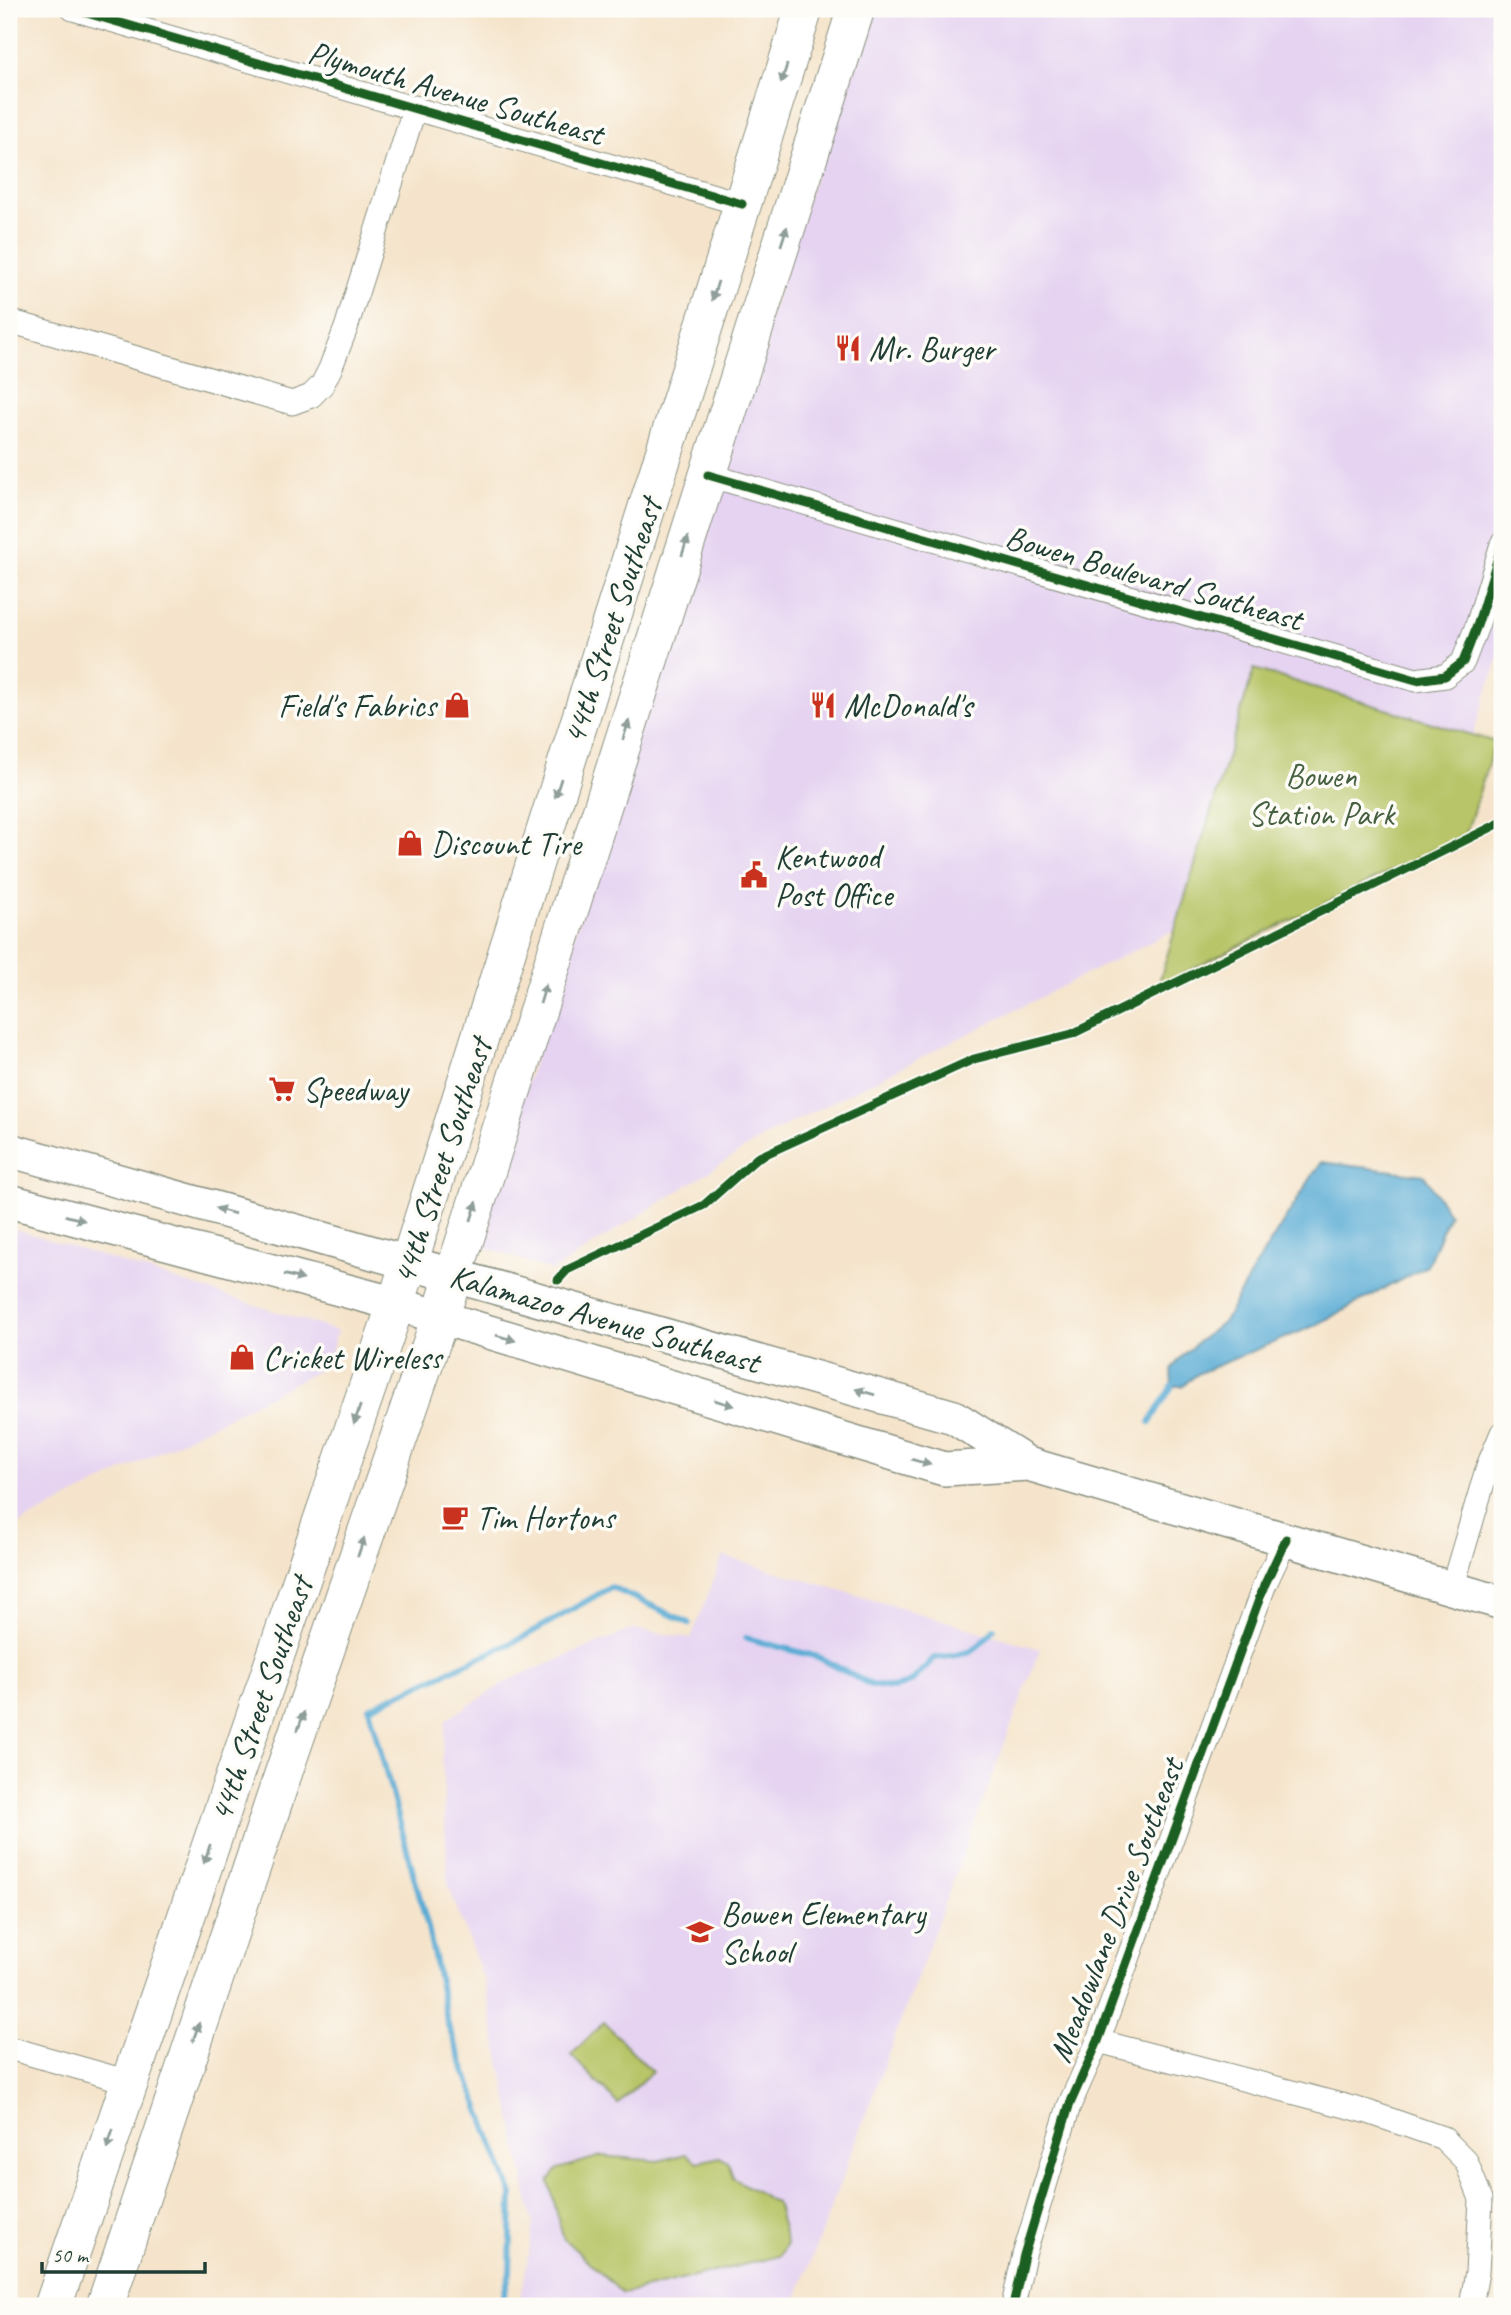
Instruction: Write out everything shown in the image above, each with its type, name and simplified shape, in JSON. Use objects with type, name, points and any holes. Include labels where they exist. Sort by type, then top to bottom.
[{"type":"main road","name":"44th Street Southeast","points":[[53,2306],[396,1304],[804,9]]},
{"type":"main road","name":"44th Street Southeast","points":[[105,2306],[454,1276],[856,9]]},
{"type":"main road","points":[[686,385],[683,431],[685,449],[708,475]]},
{"type":"main road","points":[[638,536],[645,542],[660,572],[664,611]]},
{"type":"main road","name":"Kalamazoo Avenue Southeast","points":[[9,1150],[958,1419],[1028,1464],[1502,1603]]},
{"type":"main road","name":"Kalamazoo Avenue Southeast","points":[[9,1201],[396,1304],[944,1469],[1028,1464]]},
{"type":"main road","points":[[833,1436],[894,1438],[901,1434],[911,1405]]},
{"type":"main road","points":[[253,1720],[257,1760],[266,1777],[279,1786]]},
{"type":"main road","points":[[156,2003],[161,2051],[170,2069],[181,2077]]},
{"type":"main road","points":[[129,2082],[145,2100],[155,2122],[155,2155]]},
{"type":"street","name":"Plymouth Avenue Southeast","points":[[73,9],[743,204]]},
{"type":"street","points":[[9,321],[292,403],[312,396],[323,385],[346,328],[415,107]]},
{"type":"street","name":"Bowen Boulevard Southeast","points":[[708,475],[1416,680],[1445,676],[1463,662],[1502,544]]},
{"type":"street","points":[[1452,1588],[1489,1466],[1502,1433]]},
{"type":"street","name":"Meadowlane Drive Southeast","points":[[1013,2306],[1024,2255],[1069,2106],[1098,2041],[1255,1611],[1286,1539]]},
{"type":"street","name":"Meadowlane Drive Southeast","points":[[1098,2041],[1368,2112],[1443,2138],[1466,2161],[1480,2199],[1477,2272],[1471,2306]]},
{"type":"street","points":[[9,2048],[129,2082]]},
{"type":"shaded area","points":[[868,9],[1502,9],[1502,647],[1473,735],[1254,669],[1176,929],[765,1136],[552,1271],[476,1244]]},
{"type":"shaded area","points":[[9,1227],[337,1331],[327,1366],[9,1529]]},
{"type":"shaded area","name":"Bowen Elementary School","points":[[723,1556],[1040,1649],[794,2306],[517,2306],[523,2287],[533,2226],[484,1980],[448,1885],[442,1756],[446,1720],[511,1679],[633,1629],[691,1638]]},
{"type":"green space","name":"Bowen Station Park","points":[[1254,669],[1495,742],[1466,834],[1158,986]]},
{"type":"green space","points":[[604,2022],[652,2072],[618,2104],[571,2055]]},
{"type":"green space","points":[[686,2154],[698,2162],[720,2157],[728,2162],[733,2178],[776,2203],[787,2244],[779,2256],[623,2294],[563,2238],[549,2181],[558,2169],[601,2156],[658,2161]]},
{"type":"water","points":[[1321,1162],[1424,1175],[1449,1214],[1427,1266],[1314,1326],[1199,1373],[1182,1386],[1172,1386],[1171,1369],[1186,1352],[1225,1320]]},
{"type":"waterway","points":[[1150,1422],[1172,1386]]},
{"type":"waterway","points":[[501,2306],[510,2272],[512,2195],[448,2025],[428,1928],[369,1708],[522,1638],[611,1587],[689,1623]]},
{"type":"waterway","points":[[746,1638],[818,1657],[871,1685],[893,1688],[911,1682],[934,1658],[974,1649],[994,1629]]},
{"type":"cycle path","points":[[73,9],[742,204]]},
{"type":"cycle path","points":[[708,475],[1416,680],[1445,676],[1463,662],[1502,544]]},
{"type":"cycle path","points":[[558,1280],[567,1270],[704,1205],[757,1158],[974,1059],[1072,1034],[1502,822]]},
{"type":"cycle path","points":[[1013,2306],[1024,2255],[1069,2106],[1098,2041],[1264,1586],[1286,1539]]},
{"type":"place","name":"Mr. Burger","points":[[848,348]]},
{"type":"place","name":"Field's Fabrics","points":[[457,705]]},
{"type":"place","name":"McDonald's","points":[[823,705]]},
{"type":"place","name":"Discount Tire","points":[[410,843]]},
{"type":"place","name":"Kentwood Post Office","points":[[754,875]]},
{"type":"place","name":"Speedway","points":[[282,1089]]},
{"type":"place","name":"Cricket Wireless","points":[[242,1357]]},
{"type":"place","name":"Tim Hortons","points":[[455,1517]]},
{"type":"place","name":"Bowen Elementary School","points":[[700,1932]]}]
